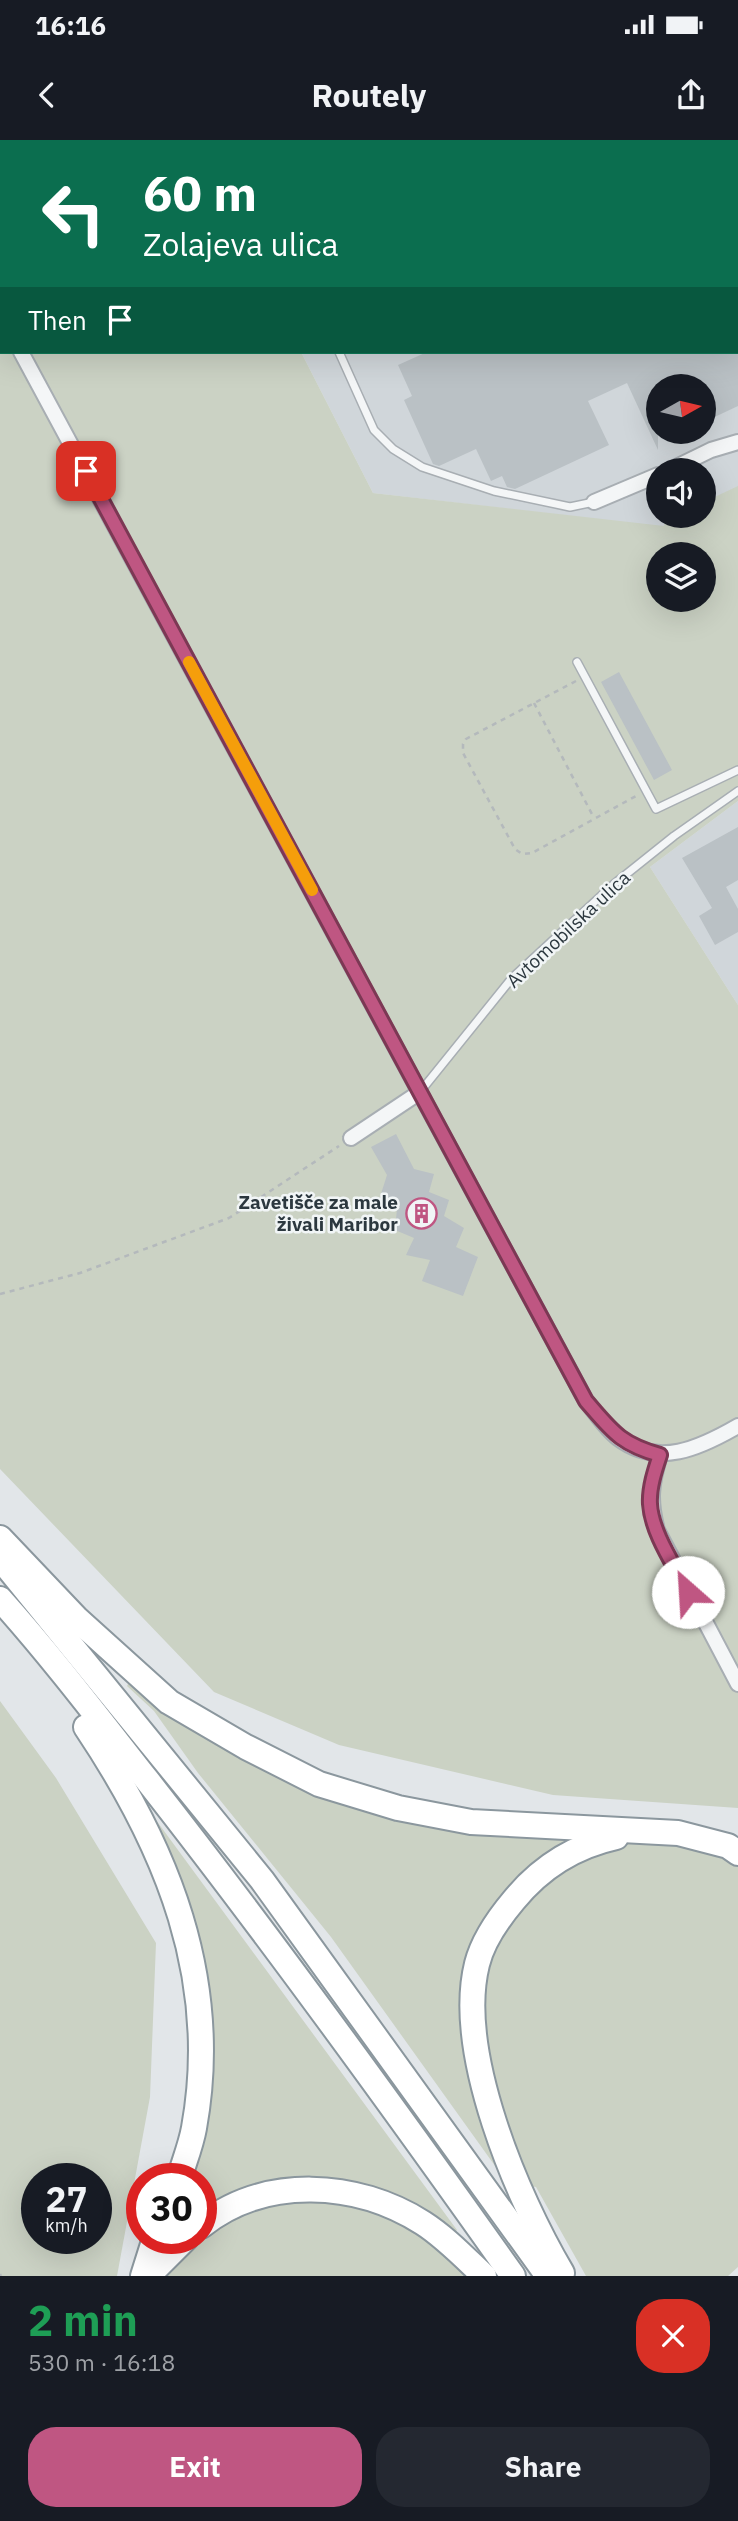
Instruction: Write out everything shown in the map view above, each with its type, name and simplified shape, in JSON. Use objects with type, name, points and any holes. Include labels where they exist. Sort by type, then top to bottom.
[{"type":"highway","points":[[0,1538],[78,1619],[169,1702],[246,1747],[319,1784],[398,1808],[471,1822],[690,1835],[728,1846],[738,1853]]},
{"type":"highway","points":[[0,1558],[262,1880],[548,2276]]},
{"type":"highway","points":[[0,1599],[235,1892],[513,2276]]},
{"type":"highway","points":[[62,1673],[70,1702],[109,1761],[142,1820],[177,1898],[194,1972],[200,2066],[194,2128],[184,2163]]},
{"type":"highway","points":[[565,2276],[538,2228],[503,2144],[485,2090],[474,2038],[477,1965],[486,1940],[501,1916],[546,1867],[581,1847],[644,1832]]},
{"type":"highway","points":[[217,2218],[263,2195],[300,2189],[349,2192],[388,2204],[425,2224],[484,2276]]},
{"type":"highway","points":[[145,2276],[151,2254]]},
{"type":"highway","points":[[145,2276],[169,2254]]},
{"type":"street","points":[[22,354],[586,1401],[617,1437],[639,1449],[660,1455],[690,1450],[738,1426]]},
{"type":"street","points":[[695,458],[738,442]]},
{"type":"street","points":[[593,502],[646,480]]},
{"type":"street","points":[[351,1138],[420,1092]]},
{"type":"street","points":[[660,1455],[652,1482],[650,1505],[657,1530],[738,1684]]},
{"type":"lane","points":[[340,354],[374,430],[393,449],[422,467],[494,491],[570,508],[593,502]]},
{"type":"lane","points":[[577,662],[656,809],[738,770]]},
{"type":"lane","name":"Avtomobilska ulica","points":[[420,1092],[512,978],[614,884],[674,836],[738,791]]},
{"type":"path","points":[[585,676],[466,739],[463,744],[464,753],[470,765],[515,849],[522,854],[532,853],[646,791]]},
{"type":"path","points":[[534,703],[594,819]]},
{"type":"path","points":[[0,1294],[80,1273],[229,1218],[351,1138]]},
{"type":"shaded area","points":[[0,354],[302,354],[373,493],[646,524],[646,528],[716,528],[716,496],[738,486],[738,801],[650,867],[738,1005],[738,1808],[553,1795],[339,1745],[214,1692],[0,1469]]},
{"type":"shaded area","points":[[302,354],[738,354],[738,526],[716,526],[716,458],[646,458],[646,525],[373,493]]},
{"type":"shaded area","points":[[738,801],[738,1005],[650,867]]},
{"type":"shaded area","points":[[130,1680],[269,1770],[593,1837],[474,1947],[503,2177],[331,1937],[198,1773],[154,1711],[127,1686]]},
{"type":"shaded area","points":[[0,1701],[56,1778],[156,1943],[150,2097],[138,2163],[126,2163],[126,2227],[117,2276],[0,2276]]},
{"type":"shaded area","points":[[142,1801],[457,2230],[452,2235],[346,2183],[217,2209],[217,2163],[188,2163],[210,2028]]},
{"type":"shaded area","points":[[641,1840],[696,1848],[738,1864],[738,2267],[728,2276],[586,2276],[536,2187],[529,2186],[499,2107],[483,2045],[483,1991],[492,1943],[550,1872],[603,1845]]},
{"type":"shaded area","points":[[333,2197],[355,2202],[388,2216],[435,2245],[464,2266],[464,2276],[166,2276],[182,2254],[217,2254],[217,2225],[242,2210],[294,2198]]},
{"type":"building","points":[[423,354],[738,354],[738,406],[716,416],[716,374],[646,374],[646,424],[627,383],[588,401],[609,445],[515,489],[507,487],[502,476],[491,481],[476,449],[439,466],[433,464],[404,400],[412,396],[398,365]]},
{"type":"building","points":[[619,672],[672,770],[654,780],[601,682]]},
{"type":"building","points":[[738,827],[738,880],[726,887],[738,909],[738,932],[715,945],[699,916],[712,908],[682,858]]},
{"type":"building","name":"Zavetišče za male živali Maribor","points":[[396,1134],[414,1169],[434,1174],[429,1192],[449,1200],[444,1216],[464,1228],[456,1247],[478,1257],[463,1296],[422,1281],[430,1260],[406,1255],[414,1238],[395,1230],[397,1209],[379,1200],[387,1175],[371,1147]]},
{"type":"slow traffic","points":[[189,662],[312,890]]},
{"type":"place","name":"Zavetišče za male živali Maribor","points":[[421,1213]]},
{"type":"route","points":[[86,471],[586,1401],[617,1437],[639,1449],[660,1455],[652,1482],[650,1505],[657,1530],[688,1592]]}]
